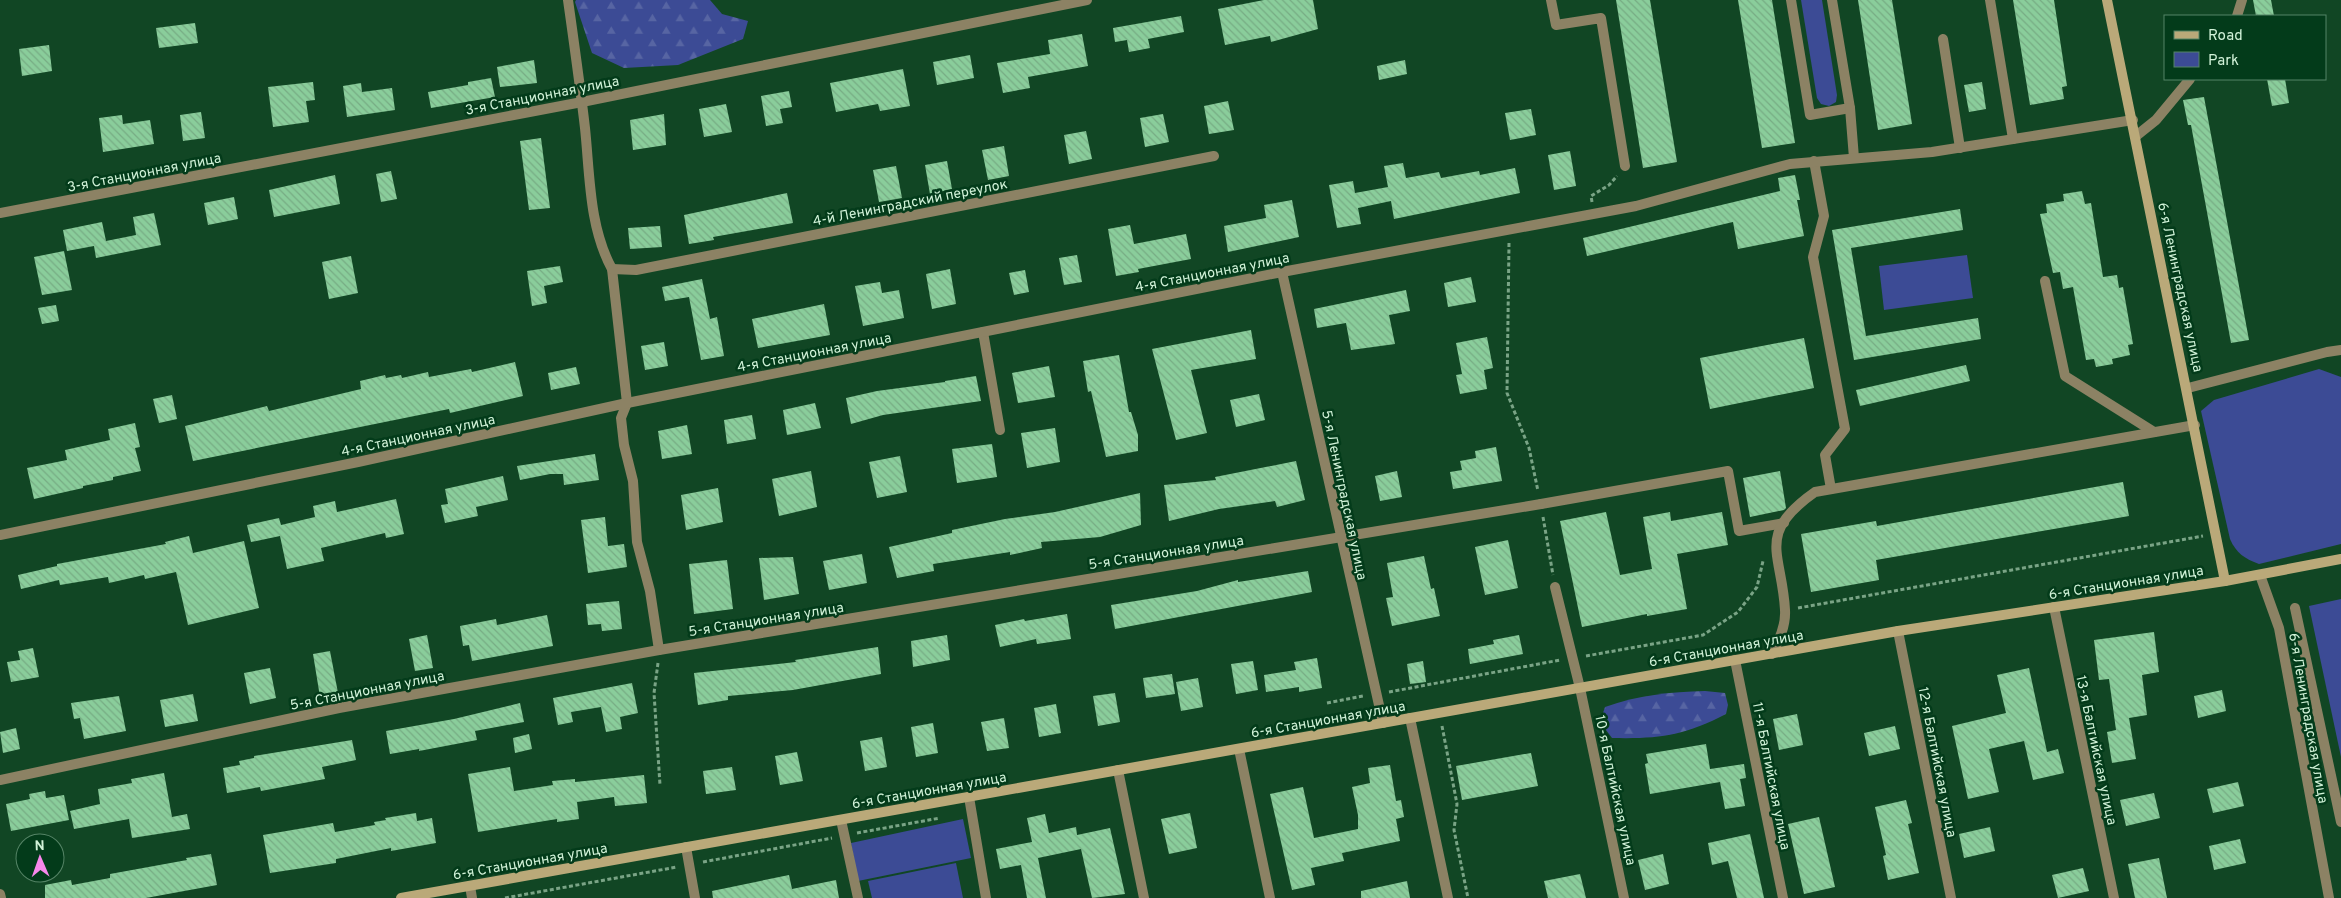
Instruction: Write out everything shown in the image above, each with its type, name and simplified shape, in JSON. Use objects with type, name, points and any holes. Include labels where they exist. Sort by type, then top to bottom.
[{"type":"main road","name":"6-я Ленинградская улица","points":[[2107,0],[2188,388],[2225,581]]},
{"type":"main road","name":"6-я Станционная улица","points":[[401,898],[1735,660],[1898,632],[2225,581],[2341,558]]},
{"type":"street","points":[[568,0],[582,102],[595,224],[602,251],[612,269],[627,403],[622,418],[624,445],[633,481],[637,542],[650,591],[659,650]]},
{"type":"street","name":"3-я Станционная улица","points":[[0,213],[582,102],[1087,0]]},
{"type":"street","points":[[1550,0],[1556,25],[1601,18],[1625,166]]},
{"type":"street","points":[[1791,0],[1810,115],[1850,108]]},
{"type":"street","points":[[1832,0],[1850,108],[1854,158]]},
{"type":"street","points":[[1990,0],[2013,140]]},
{"type":"street","points":[[2237,15],[2242,0]]},
{"type":"street","points":[[1943,39],[1960,148]]},
{"type":"street","points":[[2136,136],[2156,120],[2189,80]]},
{"type":"street","name":"4-я Станционная улица","points":[[0,534],[358,462],[627,403],[1282,272],[1636,206],[1790,164],[1960,148],[2133,120]]},
{"type":"street","name":"4-й Ленинградский переулок","points":[[612,269],[636,270],[1214,156]]},
{"type":"street","points":[[1814,162],[1824,216],[1813,257],[1845,429],[1825,455],[1831,489]]},
{"type":"street","name":"5-я Ленинградская улица","points":[[1282,272],[1340,538],[1383,723]]},
{"type":"street","points":[[2045,281],[2065,376],[2154,432]]},
{"type":"street","points":[[983,332],[1000,430]]},
{"type":"street","points":[[2188,388],[2341,350]]},
{"type":"street","points":[[1772,654],[1783,631],[1785,611],[1776,560],[1776,535],[1798,504],[1815,492],[2195,425]]},
{"type":"street","name":"5-я Станционная улица","points":[[0,780],[339,708],[659,650],[1340,538],[1728,471],[1739,531],[1784,523]]},
{"type":"street","name":"6-я Ленинградская улица","points":[[2260,575],[2279,628],[2329,898]]},
{"type":"street","name":"10-я Балтийская улица","points":[[1555,588],[1580,688],[1624,898]]},
{"type":"street","name":"13-я Балтийская улица","points":[[2054,607],[2114,898]]},
{"type":"street","points":[[2295,608],[2341,822]]},
{"type":"street","name":"12-я Балтийская улица","points":[[1898,632],[1951,898]]},
{"type":"street","name":"11-я Балтийская улица","points":[[1735,660],[1783,898]]},
{"type":"street","points":[[1410,718],[1448,898]]},
{"type":"street","points":[[1239,748],[1270,898]]},
{"type":"street","points":[[1118,770],[1144,898]]},
{"type":"street","points":[[969,797],[986,898]]},
{"type":"street","points":[[841,820],[858,898]]},
{"type":"street","points":[[686,847],[695,898]]},
{"type":"street","points":[[470,886],[472,898]]},
{"type":"street","points":[[0,894],[1,898]]},
{"type":"path","points":[[1594,214],[1591,196],[1609,185],[1625,166]]},
{"type":"path","points":[[1509,230],[1507,392],[1529,448],[1541,504],[1555,588]]},
{"type":"path","points":[[1785,611],[2216,534]]},
{"type":"path","points":[[659,650],[654,693],[660,785]]},
{"type":"path","points":[[1442,726],[1457,804],[1455,836],[1468,898]]},
{"type":"green space","points":[[576,0],[710,0],[722,14],[748,21],[743,39],[678,65],[624,68],[592,53],[575,2]]},
{"type":"green space","points":[[1801,0],[1822,0],[1837,95],[1836,102],[1829,106],[1821,104],[1817,98]]},
{"type":"green space","points":[[1967,255],[1973,298],[1884,310],[1879,266]]},
{"type":"green space","points":[[2319,369],[2341,377],[2341,544],[2259,564],[2242,555],[2230,539],[2201,411],[2214,400]]},
{"type":"green space","points":[[2341,599],[2341,757],[2309,606]]},
{"type":"green space","points":[[1705,691],[1725,693],[1728,705],[1726,714],[1684,732],[1657,737],[1612,738],[1600,722],[1605,707],[1617,703],[1654,695]]},
{"type":"green space","points":[[963,819],[971,858],[858,881],[851,843]]},
{"type":"green space","points":[[956,863],[963,898],[872,898],[868,881]]},
{"type":"building","points":[[1264,0],[1313,0],[1318,29],[1271,42],[1270,36],[1225,45],[1218,9]]},
{"type":"building","points":[[1616,0],[1650,0],[1677,162],[1643,168]]},
{"type":"building","points":[[1738,0],[1772,0],[1795,143],[1762,148]]},
{"type":"building","points":[[1858,0],[1892,0],[1912,124],[1878,130]]},
{"type":"building","points":[[2013,0],[2054,0],[2067,86],[2062,87],[2064,99],[2030,105]]},
{"type":"building","points":[[2253,0],[2271,0],[2274,15],[2256,15]]},
{"type":"building","points":[[1181,16],[1184,32],[1148,39],[1150,48],[1129,52],[1127,40],[1115,42],[1113,28]]},
{"type":"building","points":[[195,23],[198,43],[159,48],[156,28]]},
{"type":"building","points":[[1082,34],[1088,66],[1028,77],[1030,88],[1003,93],[997,63],[1050,54],[1048,40]]},
{"type":"building","points":[[49,45],[52,71],[22,76],[19,49]]},
{"type":"building","points":[[970,55],[974,78],[937,85],[933,62]]},
{"type":"building","points":[[534,60],[537,83],[500,87],[497,67]]},
{"type":"building","points":[[1405,60],[1407,74],[1379,80],[1377,66]]},
{"type":"building","points":[[903,69],[910,106],[880,111],[878,104],[836,112],[830,83]]},
{"type":"building","points":[[491,78],[495,97],[431,108],[428,92],[468,85],[468,82]]},
{"type":"building","points":[[2267,80],[2285,80],[2289,103],[2272,106]]},
{"type":"building","points":[[313,82],[315,100],[306,101],[309,122],[273,127],[268,87]]},
{"type":"building","points":[[1982,82],[1986,109],[1969,112],[1964,85]]},
{"type":"building","points":[[361,83],[362,92],[392,88],[395,110],[347,117],[343,86]]},
{"type":"building","points":[[789,91],[792,107],[780,109],[783,123],[766,126],[761,96]]},
{"type":"building","points":[[2204,97],[2249,340],[2231,343],[2191,125],[2188,125],[2183,100]]},
{"type":"building","points":[[1228,101],[1234,130],[1209,134],[1204,106]]},
{"type":"building","points":[[726,104],[732,132],[704,137],[699,109]]},
{"type":"building","points":[[1531,109],[1536,135],[1510,140],[1505,113]]},
{"type":"building","points":[[201,112],[205,138],[183,141],[180,115]]},
{"type":"building","points":[[664,114],[666,145],[633,150],[630,120]]},
{"type":"building","points":[[1163,114],[1169,142],[1145,147],[1140,118]]},
{"type":"building","points":[[122,115],[123,124],[150,120],[154,144],[103,152],[99,118]]},
{"type":"building","points":[[1086,131],[1092,159],[1069,164],[1064,135]]},
{"type":"building","points":[[541,138],[550,208],[529,210],[520,141]]},
{"type":"building","points":[[1004,146],[1009,176],[988,180],[982,150]]},
{"type":"building","points":[[1570,151],[1576,186],[1554,190],[1548,155]]},
{"type":"building","points":[[947,161],[952,189],[930,194],[925,165]]},
{"type":"building","points":[[1403,163],[1406,178],[1439,172],[1441,178],[1479,171],[1480,175],[1515,168],[1520,193],[1394,219],[1391,201],[1358,208],[1361,224],[1337,228],[1329,185],[1353,181],[1355,193],[1388,187],[1384,166]]},
{"type":"building","points":[[896,166],[902,198],[879,202],[873,170]]},
{"type":"building","points":[[391,171],[397,199],[381,202],[376,174]]},
{"type":"building","points":[[335,175],[340,204],[274,217],[269,190]]},
{"type":"building","points":[[1795,175],[1800,200],[1797,200],[1804,236],[1738,249],[1733,222],[1587,256],[1583,238],[1780,191],[1778,178]]},
{"type":"building","points":[[2082,191],[2085,204],[2091,203],[2103,277],[2117,275],[2119,288],[2123,287],[2133,344],[2128,345],[2130,355],[2112,359],[2113,364],[2096,367],[2094,359],[2086,360],[2073,287],[2063,289],[2060,272],[2053,273],[2040,214],[2047,213],[2046,204],[2064,201],[2063,194]]},
{"type":"building","points":[[787,193],[793,223],[713,237],[714,240],[689,244],[684,215]]},
{"type":"building","points":[[234,197],[238,219],[208,225],[204,203]]},
{"type":"building","points":[[1292,200],[1299,237],[1228,252],[1224,226],[1266,218],[1264,205]]},
{"type":"building","points":[[1960,209],[1963,230],[1851,248],[1866,336],[1978,318],[1981,339],[1854,360],[1832,230]]},
{"type":"building","points":[[154,213],[161,245],[96,258],[94,246],[67,251],[63,230],[102,222],[106,241],[136,235],[133,217]]},
{"type":"building","points":[[1130,225],[1134,244],[1186,234],[1191,259],[1138,269],[1139,272],[1116,276],[1108,229]]},
{"type":"building","points":[[660,226],[662,247],[630,249],[628,228]]},
{"type":"building","points":[[64,251],[72,290],[42,295],[34,257]]},
{"type":"building","points":[[1077,255],[1082,282],[1064,285],[1059,258]]},
{"type":"building","points":[[351,256],[358,293],[329,299],[322,262]]},
{"type":"building","points":[[560,266],[563,282],[544,286],[547,303],[532,306],[527,271]]},
{"type":"building","points":[[950,269],[956,304],[932,309],[926,274]]},
{"type":"building","points":[[1025,270],[1029,292],[1014,295],[1009,273]]},
{"type":"building","points":[[1471,277],[1476,302],[1448,307],[1444,283]]},
{"type":"building","points":[[702,279],[710,319],[717,317],[724,356],[701,360],[689,297],[665,301],[662,287]]},
{"type":"building","points":[[880,282],[882,293],[899,290],[904,318],[863,326],[855,286]]},
{"type":"building","points":[[1406,290],[1410,311],[1389,315],[1395,344],[1351,350],[1346,323],[1317,328],[1314,309]]},
{"type":"building","points":[[824,304],[830,335],[758,348],[752,319]]},
{"type":"building","points":[[56,305],[59,321],[42,324],[38,308]]},
{"type":"building","points":[[1251,330],[1256,359],[1191,370],[1207,433],[1176,440],[1152,349]]},
{"type":"building","points":[[1487,337],[1493,368],[1484,370],[1487,389],[1460,394],[1456,375],[1462,374],[1456,343]]},
{"type":"building","points":[[1804,338],[1814,388],[1710,409],[1700,358]]},
{"type":"building","points":[[664,342],[668,366],[645,370],[641,346]]},
{"type":"building","points":[[1119,355],[1129,412],[1131,412],[1138,435],[1138,451],[1106,457],[1091,391],[1088,392],[1083,361]]},
{"type":"building","points":[[515,362],[523,396],[450,413],[449,409],[193,461],[185,426],[267,406],[269,411],[361,389],[360,381],[385,375],[386,378],[401,375],[402,378],[428,372],[429,377],[471,369],[472,372]]},
{"type":"building","points":[[1966,365],[1970,381],[1860,406],[1856,390]]},
{"type":"building","points":[[1049,366],[1055,397],[1018,403],[1012,373]]},
{"type":"building","points":[[576,367],[580,384],[551,390],[548,373]]},
{"type":"building","points":[[976,376],[981,401],[883,415],[851,424],[846,398],[877,391]]},
{"type":"building","points":[[1259,394],[1265,420],[1236,427],[1230,400]]},
{"type":"building","points":[[172,395],[177,419],[159,423],[153,399]]},
{"type":"building","points":[[815,403],[821,428],[787,435],[783,410]]},
{"type":"building","points":[[752,415],[756,439],[727,444],[724,420]]},
{"type":"building","points":[[135,423],[140,447],[135,448],[141,471],[113,477],[113,480],[83,486],[83,488],[34,499],[27,468],[67,460],[65,450],[110,440],[108,429]]},
{"type":"building","points":[[687,425],[692,454],[662,459],[658,431]]},
{"type":"building","points":[[1055,428],[1060,462],[1027,468],[1021,433]]},
{"type":"building","points":[[992,444],[997,477],[957,483],[952,449]]},
{"type":"building","points":[[1496,447],[1502,481],[1453,489],[1450,472],[1462,470],[1460,461],[1476,458],[1475,451]]},
{"type":"building","points":[[595,454],[599,480],[564,485],[563,474],[550,474],[520,480],[517,466]]},
{"type":"building","points":[[900,456],[907,492],[877,498],[869,462]]},
{"type":"building","points":[[1296,461],[1305,500],[1277,507],[1275,501],[1219,509],[1169,521],[1164,485],[1216,480],[1215,477]]},
{"type":"building","points":[[811,471],[817,507],[779,516],[772,479]]},
{"type":"building","points":[[1397,471],[1402,497],[1380,501],[1375,476]]},
{"type":"building","points":[[1780,471],[1786,508],[1750,517],[1743,478]]},
{"type":"building","points":[[503,476],[508,500],[476,507],[478,516],[445,523],[441,505],[448,504],[445,489]]},
{"type":"building","points":[[2123,482],[2129,516],[1876,560],[1879,580],[1811,592],[1801,534],[1876,521],[1877,526]]},
{"type":"building","points":[[718,488],[723,522],[686,530],[681,495]]},
{"type":"building","points":[[1140,493],[1141,525],[1100,537],[1041,542],[1042,548],[1010,555],[1010,552],[933,564],[934,571],[897,578],[889,547],[952,533],[952,530],[1005,519],[1055,512]]},
{"type":"building","points":[[396,499],[404,534],[386,538],[385,533],[321,548],[324,561],[287,569],[280,536],[251,542],[247,525],[279,518],[281,525],[315,517],[313,506],[335,501],[337,512]]},
{"type":"building","points":[[1606,512],[1620,575],[1652,569],[1643,517],[1670,512],[1671,521],[1722,512],[1728,545],[1677,554],[1687,609],[1647,616],[1647,614],[1582,627],[1560,521]]},
{"type":"building","points":[[605,517],[608,546],[624,544],[627,567],[588,573],[581,520]]},
{"type":"building","points":[[189,536],[193,553],[244,541],[259,608],[188,625],[176,572],[145,579],[144,575],[109,583],[108,577],[60,585],[59,580],[21,589],[18,575],[57,566],[57,564],[166,544],[165,542]]},
{"type":"building","points":[[1508,540],[1518,588],[1485,595],[1475,547]]},
{"type":"building","points":[[862,554],[867,583],[829,590],[823,561]]},
{"type":"building","points":[[1424,556],[1431,589],[1434,588],[1440,616],[1392,626],[1386,598],[1393,597],[1387,563]]},
{"type":"building","points":[[793,557],[799,594],[764,600],[759,558]]},
{"type":"building","points":[[727,560],[733,609],[694,614],[689,564]]},
{"type":"building","points":[[1308,571],[1312,592],[1115,629],[1111,605],[1197,591],[1238,580],[1238,582]]},
{"type":"building","points":[[619,601],[622,629],[602,631],[601,624],[588,625],[586,604]]},
{"type":"building","points":[[1067,614],[1071,639],[1037,644],[1036,639],[1000,647],[995,625],[1024,619],[1025,621]]},
{"type":"building","points":[[547,615],[553,646],[472,661],[469,645],[463,646],[460,626],[496,619],[497,625]]},
{"type":"building","points":[[2154,632],[2159,672],[2142,675],[2147,715],[2129,718],[2136,759],[2112,763],[2107,732],[2116,730],[2109,679],[2099,680],[2094,640]]},
{"type":"building","points":[[427,635],[433,668],[415,671],[409,639]]},
{"type":"building","points":[[947,635],[950,660],[913,667],[911,641]]},
{"type":"building","points":[[1519,635],[1523,654],[1470,664],[1468,649],[1494,644],[1493,640]]},
{"type":"building","points":[[878,647],[881,674],[793,690],[728,696],[728,700],[698,705],[694,673],[796,662],[795,660]]},
{"type":"building","points":[[33,648],[39,677],[11,682],[7,662],[20,660],[18,651]]},
{"type":"building","points":[[330,651],[338,693],[320,697],[313,654]]},
{"type":"building","points":[[1317,658],[1322,688],[1299,692],[1299,687],[1266,692],[1264,675],[1296,670],[1294,662]]},
{"type":"building","points":[[1253,661],[1258,690],[1236,694],[1231,664]]},
{"type":"building","points":[[1423,661],[1426,682],[1410,684],[1407,664]]},
{"type":"building","points":[[270,668],[276,698],[250,704],[244,673]]},
{"type":"building","points":[[2029,668],[2047,752],[2058,749],[2064,773],[2033,780],[2024,741],[1989,749],[1999,792],[1968,799],[1952,726],[2006,713],[1997,675]]},
{"type":"building","points":[[1172,674],[1175,694],[1146,698],[1143,678]]},
{"type":"building","points":[[1198,678],[1203,707],[1181,711],[1176,682]]},
{"type":"building","points":[[632,683],[638,713],[620,717],[622,729],[606,732],[601,707],[571,712],[573,722],[558,725],[553,698]]},
{"type":"building","points":[[2222,690],[2226,711],[2198,718],[2194,696]]},
{"type":"building","points":[[1115,693],[1120,722],[1098,726],[1093,696]]},
{"type":"building","points":[[193,694],[198,721],[165,727],[160,700]]},
{"type":"building","points":[[119,696],[126,731],[84,739],[80,718],[74,719],[71,703]]},
{"type":"building","points":[[520,703],[524,722],[475,731],[477,740],[419,751],[419,749],[390,754],[386,731],[454,719]]},
{"type":"building","points":[[1056,704],[1061,733],[1039,737],[1034,708]]},
{"type":"building","points":[[1797,714],[1803,745],[1779,750],[1773,719]]},
{"type":"building","points":[[1004,718],[1009,748],[987,751],[981,722]]},
{"type":"building","points":[[933,723],[938,753],[916,757],[911,727]]},
{"type":"building","points":[[1895,726],[1900,749],[1869,756],[1864,733]]},
{"type":"building","points":[[16,728],[20,749],[3,753],[0,732]]},
{"type":"building","points":[[529,734],[532,749],[515,753],[513,738]]},
{"type":"building","points":[[882,737],[887,767],[865,771],[860,741]]},
{"type":"building","points":[[352,740],[356,760],[322,767],[325,779],[261,791],[260,787],[227,793],[223,768],[240,765],[239,761],[254,758],[254,756]]},
{"type":"building","points":[[1706,744],[1710,769],[1744,764],[1746,778],[1740,779],[1745,806],[1725,809],[1720,782],[1650,794],[1645,764],[1648,763],[1646,754]]},
{"type":"building","points":[[797,752],[803,781],[780,785],[775,756]]},
{"type":"building","points":[[1531,753],[1538,786],[1462,800],[1456,766]]},
{"type":"building","points":[[1390,765],[1396,801],[1401,800],[1404,817],[1396,819],[1400,841],[1342,853],[1344,861],[1311,868],[1315,885],[1292,890],[1270,794],[1303,787],[1314,838],[1358,829],[1358,815],[1352,787],[1370,783],[1368,768]]},
{"type":"building","points":[[510,767],[514,791],[553,785],[552,781],[575,779],[575,782],[644,775],[647,803],[615,806],[614,797],[577,802],[579,819],[557,822],[557,819],[478,832],[468,774]]},
{"type":"building","points":[[732,767],[736,790],[706,794],[703,771]]},
{"type":"building","points":[[164,773],[172,817],[187,814],[190,829],[132,838],[129,819],[74,829],[70,811],[100,804],[98,789],[132,783],[131,779]]},
{"type":"building","points":[[2238,782],[2244,806],[2213,813],[2207,789]]},
{"type":"building","points":[[45,791],[46,798],[64,795],[69,820],[11,831],[6,804],[30,799],[29,794]]},
{"type":"building","points":[[2154,793],[2160,818],[2126,826],[2120,800]]},
{"type":"building","points":[[1906,800],[1912,823],[1908,824],[1919,873],[1888,880],[1883,856],[1886,855],[1875,807]]},
{"type":"building","points":[[416,813],[417,821],[432,818],[436,843],[391,851],[391,848],[336,859],[336,863],[270,873],[263,835],[333,823],[335,832],[375,825],[374,822],[386,820],[385,818]]},
{"type":"building","points":[[1190,813],[1197,848],[1169,854],[1161,819]]},
{"type":"building","points":[[1045,814],[1049,833],[1076,827],[1077,835],[1110,828],[1125,894],[1092,898],[1081,849],[1038,858],[1046,898],[1027,898],[1021,865],[1000,869],[996,849],[1032,842],[1027,818]]},
{"type":"building","points":[[1819,817],[1835,887],[1804,894],[1788,824]]},
{"type":"building","points":[[1990,827],[1995,851],[1964,858],[1959,834]]},
{"type":"building","points":[[1750,834],[1764,898],[1737,898],[1728,861],[1712,865],[1708,843]]},
{"type":"building","points":[[2240,839],[2246,863],[2214,870],[2209,846]]},
{"type":"building","points":[[211,854],[217,885],[146,898],[45,898],[45,885],[65,883],[65,881],[71,880],[72,885],[110,878],[110,874],[187,860],[186,858]]},
{"type":"building","points":[[1663,854],[1669,884],[1645,890],[1638,860]]},
{"type":"building","points":[[2159,858],[2167,898],[2135,898],[2128,864]]},
{"type":"building","points":[[2083,868],[2089,891],[2058,898],[2052,875]]},
{"type":"building","points":[[1580,874],[1586,898],[1548,898],[1544,881]]},
{"type":"building","points":[[789,875],[792,889],[836,880],[839,898],[713,898],[712,891]]},
{"type":"building","points":[[1407,881],[1410,898],[1361,898],[1361,891]]}]
